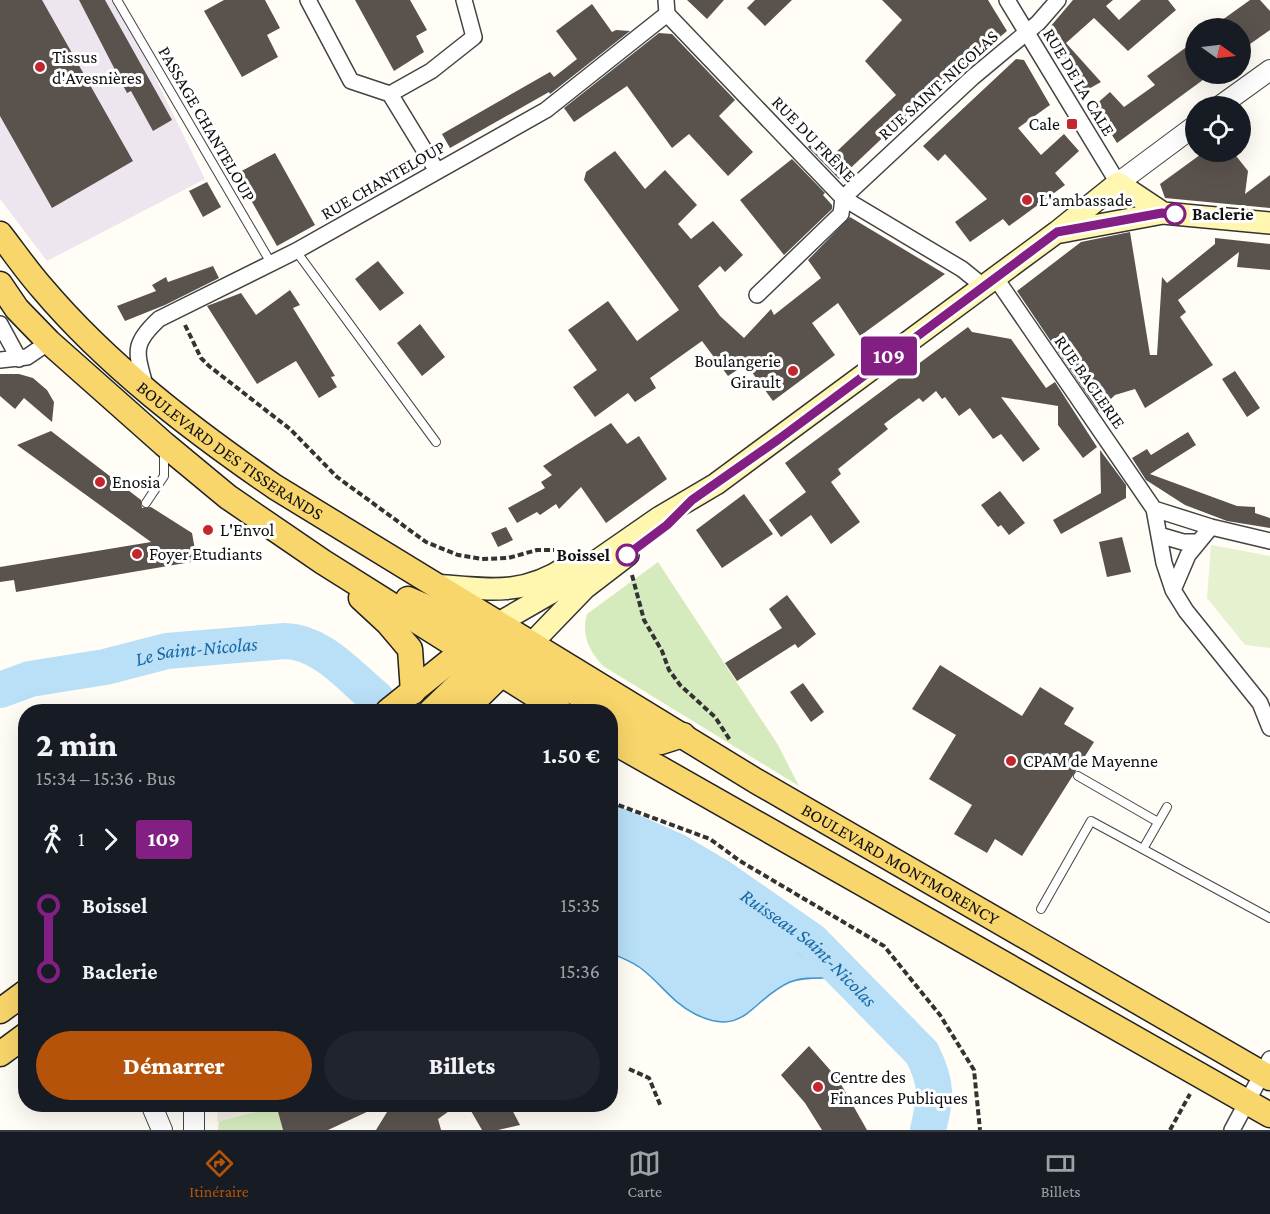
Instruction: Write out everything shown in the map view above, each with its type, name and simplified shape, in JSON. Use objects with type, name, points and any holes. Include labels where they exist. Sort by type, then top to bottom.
[{"type":"main road","points":[[438,704],[549,594],[660,517],[692,500],[779,439],[1057,232],[1118,183],[1162,213]]},
{"type":"main road","points":[[1057,232],[1162,213],[1270,223]]},
{"type":"main road","name":"BOULEVARD DES TISSERANDS","points":[[0,234],[43,289],[147,391],[216,446],[275,487],[434,585],[495,649]]},
{"type":"main road","name":"BOULEVARD DES TISSERANDS","points":[[0,284],[17,309],[49,342],[164,444],[228,496],[323,562]]},
{"type":"main road","points":[[397,704],[413,692],[495,649],[585,588],[667,525],[692,500]]},
{"type":"main road","points":[[434,585],[503,591],[551,577],[655,508],[692,500]]},
{"type":"main road","points":[[323,562],[444,615],[495,649],[593,704]]},
{"type":"main road","points":[[323,562],[405,641],[413,660],[413,692]]},
{"type":"main road","points":[[468,704],[495,649]]},
{"type":"main road","points":[[495,649],[553,704]]},
{"type":"main road","name":"BOULEVARD MONTMORENCY","points":[[495,649],[615,704]]},
{"type":"main road","name":"BOULEVARD MONTMORENCY","points":[[618,705],[683,735],[766,787],[1267,1070]]},
{"type":"main road","points":[[618,718],[661,742],[683,735]]},
{"type":"main road","name":"BOULEVARD MONTMORENCY","points":[[618,745],[1270,1116]]},
{"type":"main road","points":[[0,1011],[18,998]]},
{"type":"main road","points":[[1,1054],[18,1041]]},
{"type":"main road","points":[[1,1054],[18,1057]]},
{"type":"street","points":[[308,0],[351,81],[390,94],[437,171]]},
{"type":"street","points":[[390,94],[431,70],[474,37],[464,0]]},
{"type":"street","name":"RUE DE LA CALE","points":[[1008,0],[1118,183]]},
{"type":"street","name":"RUE SAINT-NICOLAS","points":[[843,198],[973,77],[1027,32],[1058,0]]},
{"type":"street","name":"RUE CHANTELOUP","points":[[147,391],[137,350],[143,334],[159,319],[296,251],[546,110],[667,7]]},
{"type":"street","name":"RUE DU FRÊNE","points":[[667,7],[843,198],[962,269],[989,281]]},
{"type":"street","points":[[1234,96],[1270,70]]},
{"type":"street","points":[[1118,183],[1185,133]]},
{"type":"street","points":[[757,295],[841,214],[843,198]]},
{"type":"street","name":"RUE BACLERIE","points":[[989,281],[1154,509],[1164,564],[1173,590],[1186,611],[1265,700],[1270,728]]},
{"type":"street","points":[[0,324],[19,359]]},
{"type":"street","points":[[0,360],[27,357],[49,342]]},
{"type":"street","points":[[1154,509],[1211,527],[1270,541]]},
{"type":"street","points":[[1173,590],[1196,542],[1211,527]]},
{"type":"street","points":[[1159,535],[1196,542]]},
{"type":"street","points":[[1232,1130],[1267,1070]]},
{"type":"street","points":[[155,1112],[162,1130]]},
{"type":"street","points":[[194,1112],[194,1130]]},
{"type":"lane","name":"PASSAGE CHANTELOUP","points":[[117,0],[271,263]]},
{"type":"lane","points":[[296,251],[436,442]]},
{"type":"lane","points":[[146,503],[164,476],[164,444]]},
{"type":"lane","points":[[1078,776],[1158,822]]},
{"type":"lane","points":[[1143,849],[1167,807]]},
{"type":"lane","points":[[1041,909],[1091,821],[1270,918]]},
{"type":"path","points":[[178,310],[197,350],[209,366],[290,429],[337,477],[419,538],[458,555],[482,559],[508,558],[537,550],[553,550],[570,564]]},
{"type":"path","points":[[626,556],[644,620],[662,651],[669,670],[680,685],[715,717],[731,740]]},
{"type":"path","points":[[618,805],[710,838],[740,861],[884,946],[940,1015],[974,1070],[980,1130]]},
{"type":"path","points":[[629,1070],[649,1078],[661,1107]]},
{"type":"path","points":[[1170,1130],[1201,1075]]},
{"type":"shaded area","points":[[0,0],[117,0],[205,179],[47,261],[0,199]]},
{"type":"shaded area","points":[[218,1112],[256,1112],[217,1122]]},
{"type":"green space","points":[[1211,545],[1270,556],[1270,648],[1245,645],[1207,598]]},
{"type":"green space","points":[[658,562],[778,745],[799,786],[603,666],[594,654],[586,636],[587,614]]},
{"type":"green space","points":[[220,1112],[278,1112],[283,1130],[218,1130]]},
{"type":"water","points":[[618,836],[671,855],[685,863],[831,978],[790,982],[777,989],[747,1014],[725,1022],[712,1020],[687,1010],[650,975],[632,962],[618,956]]},
{"type":"building","name":"Tissus d'Avesnières","points":[[0,0],[42,0],[133,161],[52,208],[0,116]]},
{"type":"building","points":[[79,0],[105,0],[172,120],[153,131],[131,91],[127,93]]},
{"type":"building","points":[[224,0],[265,0],[280,28],[267,35],[278,57],[242,77],[204,11]]},
{"type":"building","points":[[355,0],[410,0],[427,30],[416,36],[424,52],[394,71]]},
{"type":"building","points":[[687,0],[724,0],[707,19]]},
{"type":"building","points":[[755,0],[792,0],[765,26],[747,8]]},
{"type":"building","points":[[882,0],[988,0],[1007,31],[913,109],[839,179],[808,147],[810,145],[819,154],[832,156],[896,95],[865,61],[902,20]]},
{"type":"building","points":[[1073,0],[1113,0],[1106,6],[1119,20],[1141,0],[1168,0],[1176,10],[1128,51],[1094,18],[1066,43],[1101,82],[1085,91],[1056,44],[1061,40],[1050,27]]},
{"type":"building","points":[[1250,0],[1260,0],[1270,11],[1270,30],[1251,43],[1251,18],[1225,18]]},
{"type":"building","points":[[592,4],[612,32],[630,31],[550,94],[549,92],[450,148],[442,134],[550,72],[554,77],[577,59],[556,31]]},
{"type":"building","points":[[659,33],[672,34],[735,100],[719,116],[753,152],[728,176],[689,134],[672,148],[627,86],[574,122],[564,108]]},
{"type":"building","points":[[1185,48],[1185,84],[1197,84],[1117,143],[1094,106],[1110,92],[1124,107],[1155,85],[1147,76]]},
{"type":"building","points":[[1016,59],[1024,60],[1050,105],[1018,128],[1041,155],[1064,134],[1079,151],[1055,173],[1065,185],[1009,226],[1003,219],[970,242],[955,222],[987,199],[945,154],[938,161],[923,146]]},
{"type":"building","points":[[615,151],[645,189],[665,170],[697,205],[678,224],[691,239],[713,221],[743,255],[725,272],[720,266],[698,286],[720,316],[744,338],[771,309],[774,315],[821,278],[808,260],[850,217],[945,274],[860,336],[838,303],[812,323],[835,355],[773,401],[746,364],[728,376],[702,341],[650,378],[656,388],[635,402],[628,393],[595,417],[573,387],[597,370],[568,330],[608,301],[637,341],[679,310],[584,180],[586,172]]},
{"type":"building","points":[[275,153],[315,225],[277,246],[236,174]]},
{"type":"building","points":[[792,159],[825,193],[823,195],[832,205],[832,209],[784,255],[740,200]]},
{"type":"building","points":[[1190,162],[1241,162],[1248,171],[1245,194],[1270,175],[1270,208],[1165,198],[1160,184]]},
{"type":"building","points":[[207,182],[221,207],[203,217],[189,191]]},
{"type":"building","points":[[1130,232],[1150,355],[1157,355],[1162,277],[1167,283],[1215,244],[1215,238],[1270,244],[1270,270],[1237,267],[1239,252],[1178,300],[1186,312],[1180,317],[1213,365],[1145,408],[1135,389],[1115,395],[1098,411],[1017,291],[1081,242]]},
{"type":"building","points":[[378,261],[404,293],[380,311],[355,279]]},
{"type":"building","points":[[213,266],[219,278],[165,305],[125,321],[117,306],[156,291],[152,285],[166,277],[168,282]]},
{"type":"building","points":[[290,290],[300,305],[293,308],[335,376],[331,377],[337,387],[319,398],[296,361],[257,384],[207,306],[241,293],[256,315]]},
{"type":"building","points":[[420,324],[445,357],[422,376],[397,343]]},
{"type":"building","points":[[968,327],[972,332],[1011,339],[1046,388],[1055,382],[1097,447],[1083,458],[1058,425],[1058,406],[1001,397],[1040,449],[1023,462],[1001,434],[993,439],[970,408],[959,416],[945,397],[942,399],[936,391],[923,402],[919,398],[884,424],[888,429],[838,469],[841,474],[831,482],[860,522],[831,544],[811,515],[781,537],[769,520],[806,492],[785,463]]},
{"type":"building","points":[[1235,371],[1260,408],[1247,417],[1222,379]]},
{"type":"building","points":[[0,374],[19,374],[33,378],[47,390],[54,402],[52,422],[24,398],[15,409],[0,396]]},
{"type":"building","points":[[611,423],[627,444],[639,436],[667,479],[606,523],[581,487],[559,509],[556,504],[540,515],[537,512],[517,523],[508,508],[545,488],[541,482],[552,475],[543,466]]},
{"type":"building","points":[[51,431],[141,500],[142,508],[151,507],[192,533],[197,561],[16,592],[14,580],[0,582],[0,567],[151,542],[17,445]]},
{"type":"building","points":[[1188,432],[1196,445],[1150,474],[1237,506],[1255,507],[1255,513],[1270,518],[1270,528],[1227,521],[1185,505],[1146,480],[1132,458],[1147,449],[1151,455]]},
{"type":"building","points":[[1100,450],[1126,485],[1126,498],[1061,534],[1053,520],[1101,493]]},
{"type":"building","points":[[1000,491],[1025,523],[1009,535],[1001,525],[998,527],[981,505]]},
{"type":"building","points":[[744,494],[773,534],[722,568],[696,530]]},
{"type":"building","points":[[506,527],[513,540],[498,547],[491,533]]},
{"type":"building","points":[[1122,537],[1131,572],[1107,577],[1099,542]]},
{"type":"building","points":[[787,595],[816,634],[798,648],[795,644],[737,681],[725,663],[782,628],[769,609]]},
{"type":"building","name":"CPAM de Mayenne","points":[[940,665],[1022,716],[1040,687],[1074,708],[1064,724],[1094,742],[1022,856],[995,839],[987,853],[954,834],[972,805],[929,779],[956,735],[912,709]]},
{"type":"building","points":[[803,683],[824,712],[811,722],[790,692]]},
{"type":"building","name":"Centre des Finances Publiques","points":[[809,1046],[838,1079],[867,1130],[822,1130],[805,1103],[781,1075]]},
{"type":"building","points":[[278,1112],[367,1112],[328,1130],[283,1130]]},
{"type":"building","points":[[387,1112],[448,1112],[438,1119],[441,1130],[376,1130]]},
{"type":"building","points":[[472,1112],[513,1112],[520,1125],[498,1130],[482,1130]]},
{"type":"waterway","name":"Le Saint-Nicolas","points":[[0,690],[30,679],[105,667],[167,651],[285,641],[311,647],[323,654],[376,698]]},
{"type":"waterway","name":"Ruisseau Saint-Nicolas","points":[[618,826],[676,851],[720,877],[812,941],[922,1053],[931,1074],[934,1091],[928,1130]]},
{"type":"bus line","name":"109","points":[[627,555],[667,525],[692,500],[779,439],[1057,232],[1162,213],[1175,214]]},
{"type":"place","name":"Tissus d'Avesnières","points":[[40,67]]},
{"type":"place","name":"Cale","points":[[1072,124]]},
{"type":"place","name":"L'ambassade","points":[[1027,200]]},
{"type":"place","name":"Baclerie","points":[[1175,214]]},
{"type":"place","name":"Boulangerie Girault","points":[[793,371]]},
{"type":"place","name":"Enosia","points":[[100,482]]},
{"type":"place","name":"L'Envol","points":[[208,530]]},
{"type":"place","name":"Foyer Etudiants","points":[[137,554]]},
{"type":"place","name":"Boissel","points":[[627,555]]},
{"type":"place","name":"CPAM de Mayenne","points":[[1011,761]]},
{"type":"place","name":"Centre des Finances Publiques","points":[[818,1087]]}]
